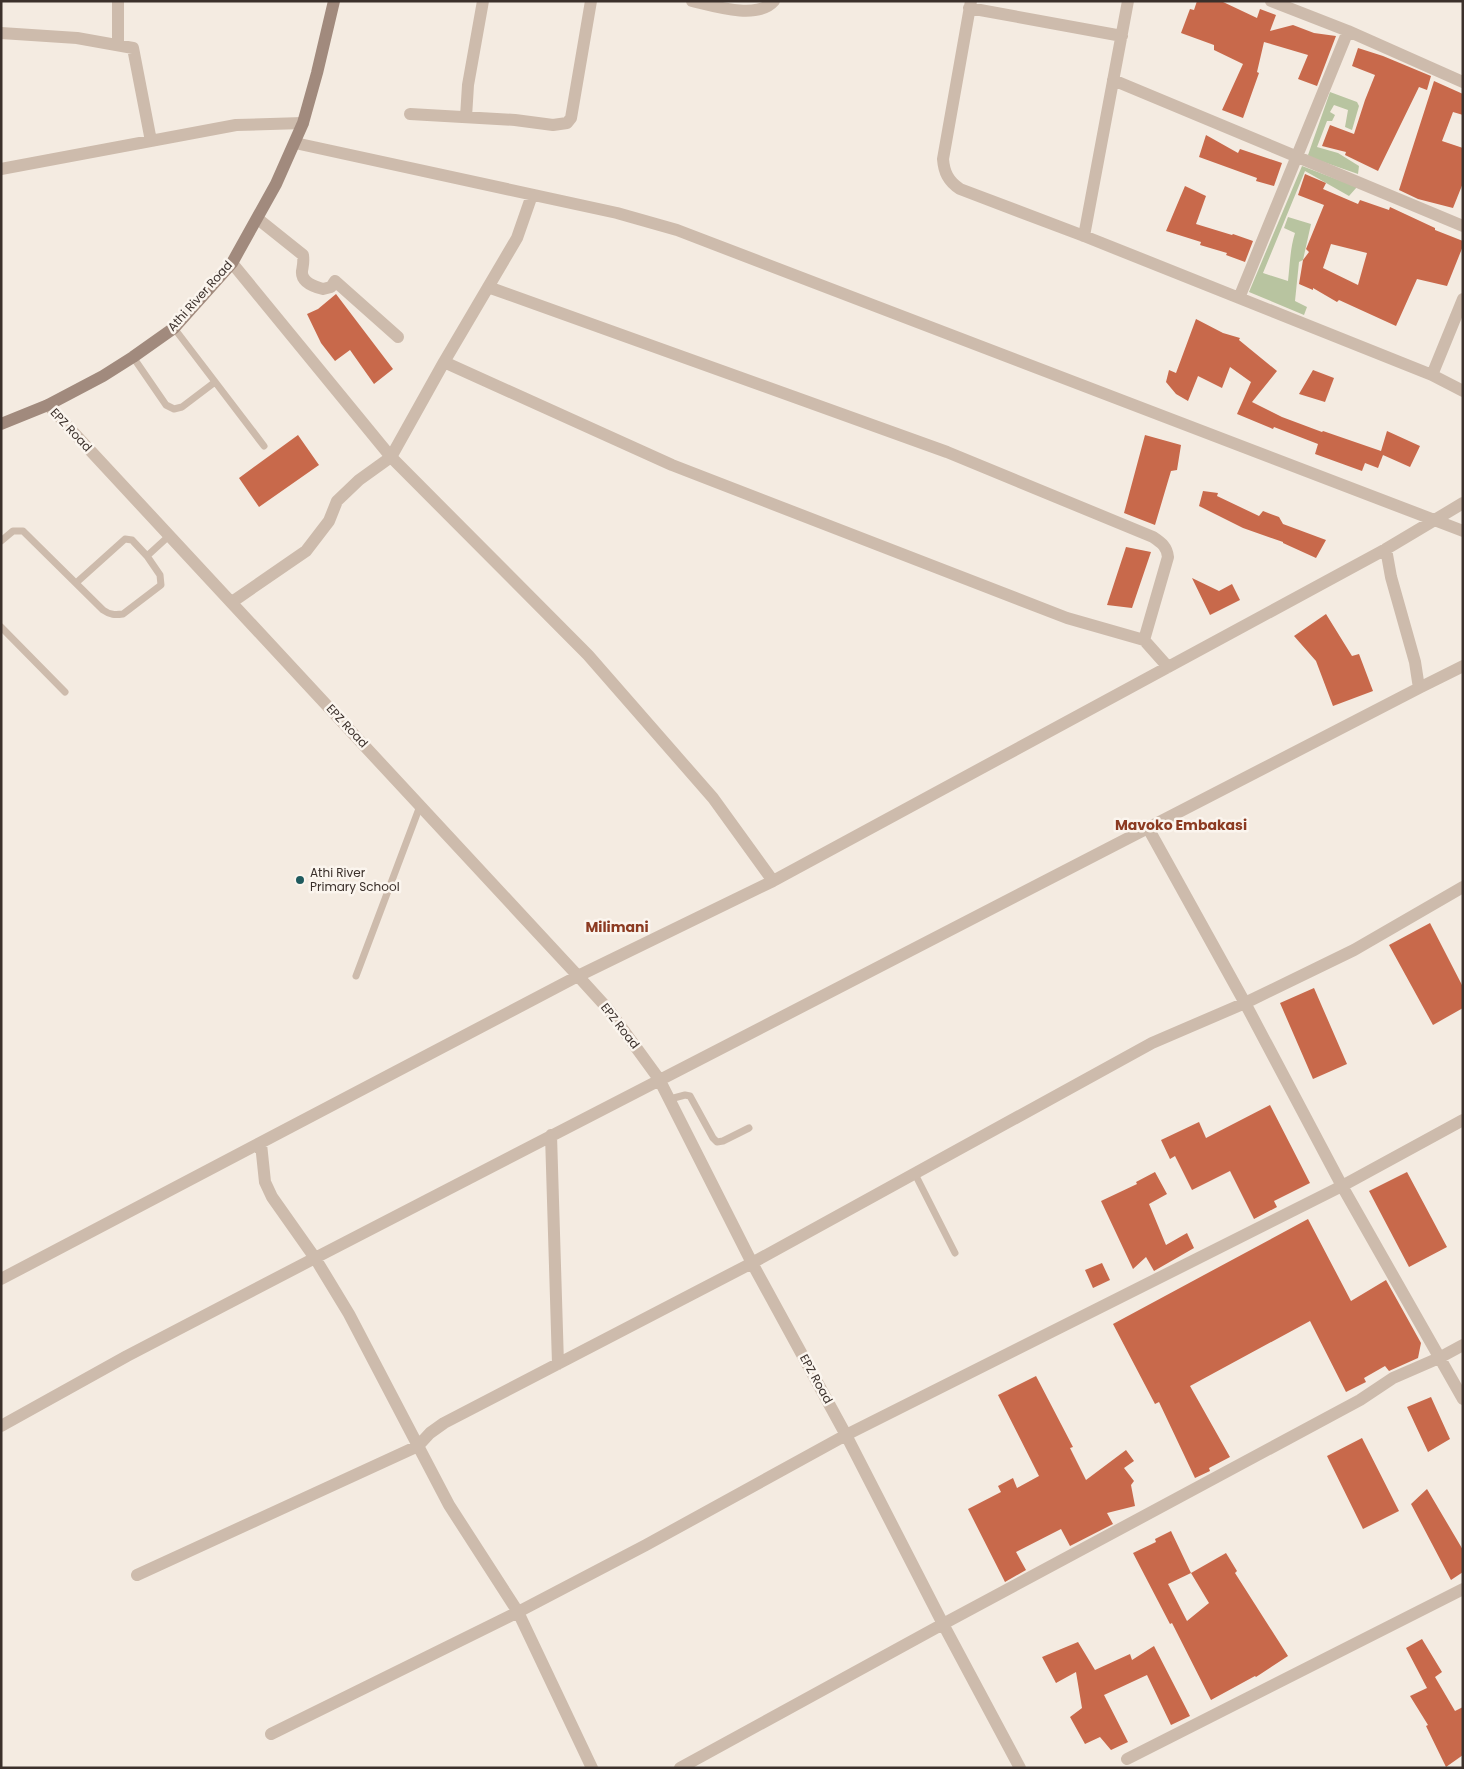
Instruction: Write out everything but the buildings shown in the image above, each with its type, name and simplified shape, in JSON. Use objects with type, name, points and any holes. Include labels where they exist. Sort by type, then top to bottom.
[{"type":"main road","name":"Athi River Road","points":[[1,424],[48,405],[103,376],[133,357],[174,328],[232,263],[258,219],[303,123],[334,1]]},
{"type":"street","points":[[118,1],[118,45]]},
{"type":"street","points":[[466,117],[468,85],[483,1]]},
{"type":"street","points":[[410,114],[553,124],[567,123],[571,118],[591,1]]},
{"type":"street","points":[[692,1],[750,11],[767,8],[774,1]]},
{"type":"street","points":[[1084,236],[1128,1]]},
{"type":"street","points":[[1271,1],[1348,31],[1463,82]]},
{"type":"street","points":[[1122,36],[970,4],[943,159],[944,171],[953,184],[960,189],[1084,236],[1432,375],[1463,391]]},
{"type":"street","points":[[1239,298],[1348,31]]},
{"type":"street","points":[[1,33],[77,38],[133,48],[151,141]]},
{"type":"street","points":[[1113,80],[1463,226]]},
{"type":"street","points":[[1,169],[236,125],[303,123]]},
{"type":"street","points":[[295,143],[617,213],[677,230],[1463,531]]},
{"type":"street","points":[[232,602],[306,550],[329,521],[337,501],[360,480],[391,457],[517,238],[532,195]]},
{"type":"street","points":[[258,219],[303,255],[305,264],[302,276],[308,283],[323,290],[331,287],[335,281],[398,337]]},
{"type":"street","points":[[232,263],[391,457],[588,656],[713,798],[773,881]]},
{"type":"street","points":[[488,287],[947,452],[1153,537],[1162,543],[1167,550],[1168,557],[1144,640]]},
{"type":"street","points":[[1432,375],[1463,300]]},
{"type":"street","points":[[444,362],[672,464],[1068,618],[1144,640],[1168,667]]},
{"type":"street","name":"EPZ Road","points":[[48,405],[608,1009],[659,1079],[752,1263],[846,1435],[943,1624],[1020,1768]]},
{"type":"street","points":[[1,1279],[578,976],[773,881],[1386,549],[1463,503]]},
{"type":"street","points":[[1386,549],[1413,652],[1419,688]]},
{"type":"street","points":[[1,1426],[127,1356],[314,1258],[1463,666]]},
{"type":"street","points":[[1148,828],[1245,1003],[1342,1186],[1463,1399]]},
{"type":"street","points":[[137,1575],[418,1446],[430,1433],[444,1423],[752,1263],[1152,1043],[1245,1003],[1354,950],[1463,887]]},
{"type":"street","points":[[271,1734],[518,1612],[646,1545],[846,1435],[1342,1186],[1463,1120]]},
{"type":"street","points":[[551,1135],[558,1364]]},
{"type":"street","points":[[261,1144],[265,1182],[272,1197],[314,1258],[349,1314],[449,1505],[518,1612],[592,1768]]},
{"type":"street","points":[[680,1768],[1360,1400],[1392,1378],[1439,1358],[1463,1345]]},
{"type":"street","points":[[1128,1759],[1463,1589]]},
{"type":"lane","points":[[174,328],[264,446]]},
{"type":"lane","points":[[133,357],[166,406],[174,409],[182,407],[214,382]]},
{"type":"lane","points":[[1,541],[13,531],[23,531],[76,583],[109,614],[123,614],[161,585],[160,575],[147,556],[132,540],[125,540],[76,583]]},
{"type":"lane","points":[[147,556],[170,535]]},
{"type":"lane","points":[[1,627],[65,692]]},
{"type":"lane","points":[[356,976],[420,805]]},
{"type":"lane","points":[[670,1099],[685,1094],[690,1096],[717,1142],[723,1142],[748,1128]]},
{"type":"lane","points":[[915,1174],[955,1253]]},
{"type":"green space","points":[[1330,92],[1357,102],[1359,106],[1352,130],[1345,127],[1348,110],[1334,105],[1330,112],[1335,115],[1332,121],[1327,121],[1317,147],[1338,153],[1359,166],[1358,174],[1308,155]]},
{"type":"green space","points":[[1302,166],[1357,187],[1349,196],[1305,171],[1263,273],[1288,281],[1295,233],[1284,228],[1288,217],[1311,224],[1303,260],[1299,262],[1295,301],[1307,307],[1304,315],[1249,292]]},
{"type":"place","name":"Athi River Primary School","points":[[300,880]]},
{"type":"district","name":"Mavoko Embakasi","points":[[1181,825]]},
{"type":"district","name":"Milimani","points":[[617,927]]}]
